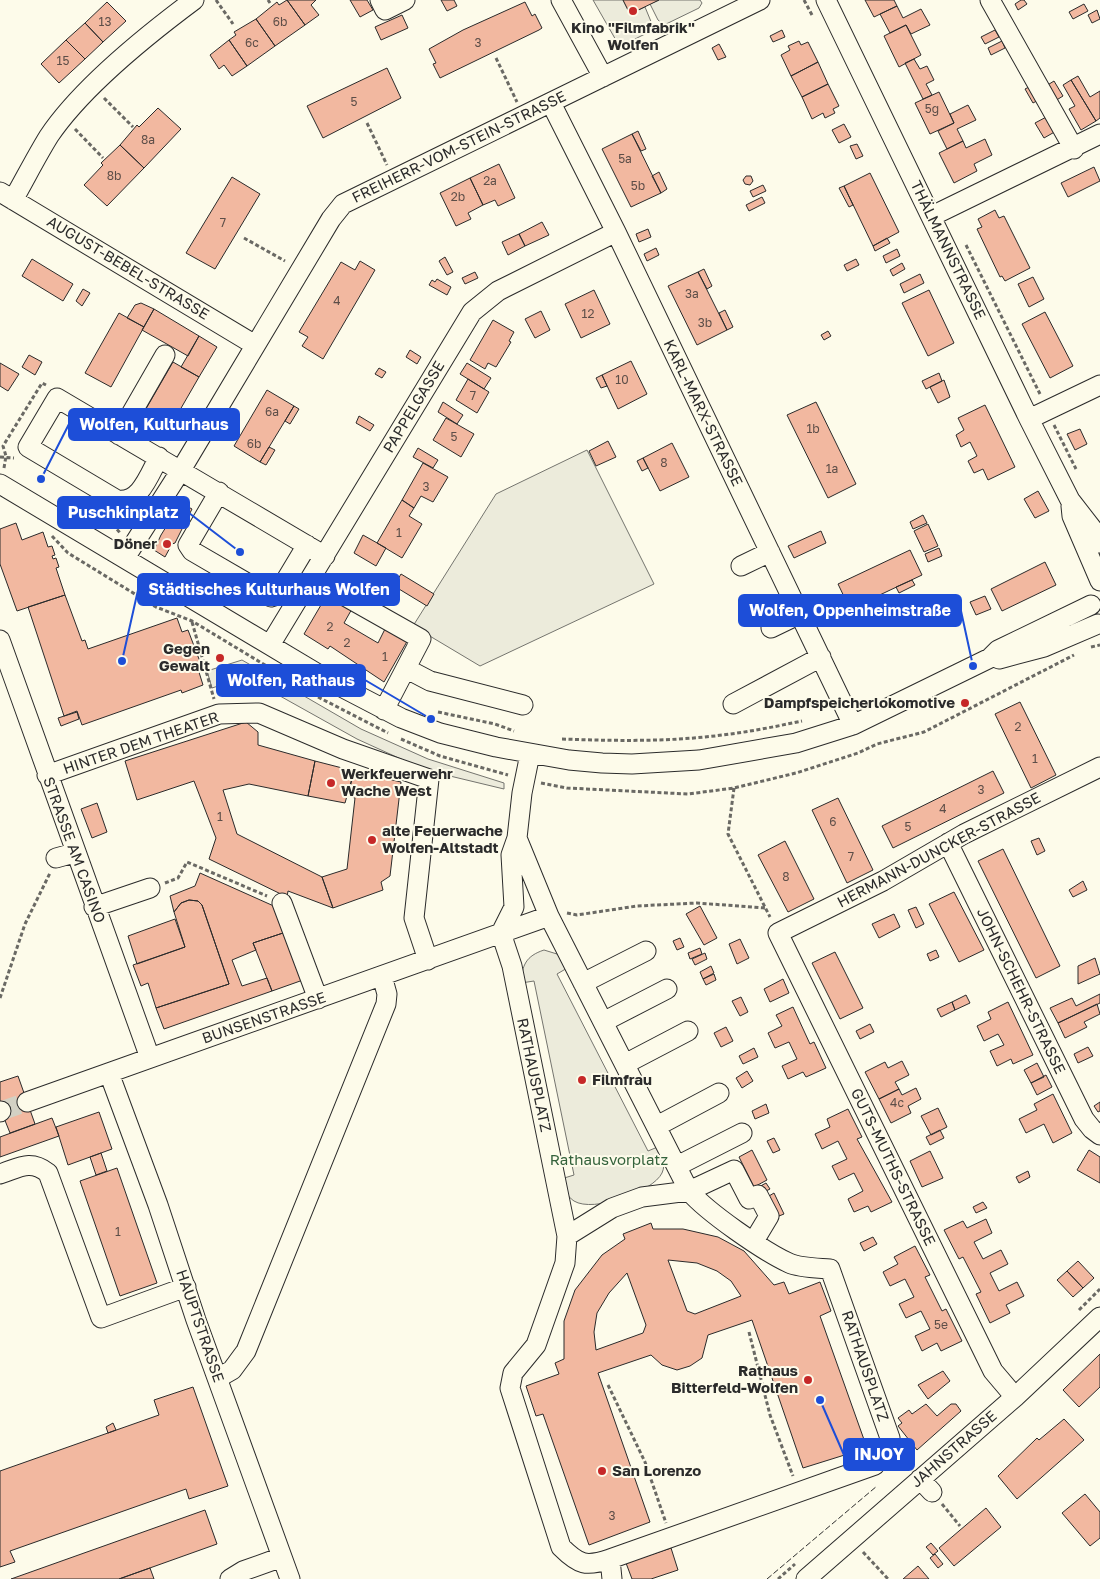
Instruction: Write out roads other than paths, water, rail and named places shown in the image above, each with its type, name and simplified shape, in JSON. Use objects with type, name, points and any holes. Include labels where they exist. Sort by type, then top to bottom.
[{"type":"street","points":[[6,196],[64,118],[92,88],[149,34],[194,0]]},
{"type":"street","points":[[380,0],[385,10],[405,0]]},
{"type":"street","points":[[561,0],[603,76]]},
{"type":"street","name":"FREIHERR-VOM-STEIN-STRASSE","points":[[125,558],[181,470],[331,219],[343,204],[760,0]]},
{"type":"street","name":"THÄLMANNSTRASSE","points":[[826,0],[1029,419],[1070,500],[1094,531],[1100,542]]},
{"type":"street","points":[[990,0],[1074,149]]},
{"type":"street","name":"KARL-MARX-STRASSE","points":[[551,103],[616,232],[853,725]]},
{"type":"street","points":[[932,216],[1074,149],[1100,134]]},
{"type":"street","name":"AUGUST-BEBEL-STRASSE","points":[[6,196],[255,345]]},
{"type":"street","name":"PAPPELGASSE","points":[[270,644],[313,578],[472,312],[498,291],[616,232]]},
{"type":"street","points":[[120,435],[165,354]]},
{"type":"street","points":[[1029,419],[1100,385]]},
{"type":"street","points":[[159,457],[136,498],[126,502],[117,500],[28,447],[60,394],[120,435],[159,457],[325,556]]},
{"type":"street","points":[[0,484],[384,710],[440,733],[530,754],[602,763],[667,763],[759,750],[823,736],[853,725],[990,658],[998,650],[1091,605]]},
{"type":"street","points":[[218,492],[188,545],[192,551],[271,597],[277,595],[307,545]]},
{"type":"street","name":"THÄLMANNSTRASSE","points":[[1070,500],[1072,516],[1100,583]]},
{"type":"street","points":[[741,566],[770,552]]},
{"type":"street","points":[[313,578],[421,639],[384,710]]},
{"type":"street","points":[[990,658],[1000,659],[1044,647],[1099,626],[1091,605],[1092,597],[1100,583]]},
{"type":"street","points":[[771,628],[800,614]]},
{"type":"street","name":"STRASSE AM CASINO","points":[[0,640],[74,852],[150,1058]]},
{"type":"street","points":[[733,704],[821,657]]},
{"type":"street","points":[[407,669],[430,681],[523,705]]},
{"type":"street","name":"HINTER DEM THEATER","points":[[47,775],[219,714],[259,713],[343,749],[429,779],[414,918],[428,960]]},
{"type":"street","points":[[501,933],[514,907],[511,855],[517,838],[522,793],[530,754]]},
{"type":"street","name":"HERMANN-DUNCKER-STRASSE","points":[[778,933],[884,881],[948,843],[1100,767]]},
{"type":"street","points":[[517,838],[548,913]]},
{"type":"street","name":"JOHN-SCHEHR-STRASSE","points":[[948,843],[1084,1119],[1100,1135]]},
{"type":"street","points":[[56,858],[74,852]]},
{"type":"street","points":[[94,907],[150,888]]},
{"type":"street","points":[[282,903],[318,999]]},
{"type":"street","name":"BUNSENSTRASSE","points":[[27,1102],[428,960],[548,913]]},
{"type":"street","name":"RATHAUSPLATZ","points":[[501,933],[512,966],[567,1236],[565,1264],[536,1345],[513,1373],[510,1388],[561,1547],[574,1560],[592,1565],[799,1493],[875,1464],[890,1438],[830,1269],[790,1264],[699,1202],[689,1191],[548,913]]},
{"type":"street","name":"GUTS-MUTHS-STRASSE","points":[[778,933],[993,1370],[999,1381],[1015,1397]]},
{"type":"street","points":[[583,983],[646,951]]},
{"type":"street","points":[[218,1378],[232,1370],[246,1351],[386,1004],[387,994],[382,976]]},
{"type":"street","points":[[604,1022],[667,989]]},
{"type":"street","points":[[625,1064],[688,1030]]},
{"type":"street","name":"HAUPTSTRASSE","points":[[108,1073],[290,1579]]},
{"type":"street","points":[[657,1126],[719,1093]]},
{"type":"street","points":[[676,1166],[742,1133]]},
{"type":"street","points":[[0,1174],[25,1165],[38,1165],[48,1173],[100,1318],[186,1287]]},
{"type":"street","points":[[567,1236],[612,1208],[627,1202],[642,1197],[689,1191],[734,1170],[749,1199],[758,1195],[769,1216],[754,1241]]},
{"type":"street","name":"JAHNSTRASSE","points":[[816,1575],[926,1485],[1100,1317]]},
{"type":"street","points":[[230,1579],[243,1571],[282,1557]]},
{"type":"street","points":[[610,1559],[612,1579]]},
{"type":"tunnel","points":[[1,1111],[27,1102]]},
{"type":"place","name":"Kino \"Filmfabrik\" Wolfen","points":[[633,11]]},
{"type":"place","name":"Wolfen, Kulturhaus","points":[[41,479]]},
{"type":"place","name":"Döner","points":[[167,544]]},
{"type":"place","name":"Puschkinplatz","points":[[240,552]]},
{"type":"place","name":"Gegen Gewalt","points":[[220,658]]},
{"type":"place","name":"Städtisches Kulturhaus Wolfen","points":[[122,661]]},
{"type":"place","name":"Wolfen, Oppenheimstraße","points":[[973,666]]},
{"type":"place","name":"Dampfspeicherlokomotive","points":[[965,703]]},
{"type":"place","name":"Wolfen, Rathaus","points":[[431,719]]},
{"type":"place","name":"Werkfeuerwehr Wache West","points":[[331,783]]},
{"type":"place","name":"alte Feuerwache Wolfen-Altstadt","points":[[372,840]]},
{"type":"place","name":"Filmfrau","points":[[582,1080]]},
{"type":"place","name":"Rathaus Bitterfeld-Wolfen","points":[[808,1380]]},
{"type":"place","name":"INJOY","points":[[820,1400]]},
{"type":"place","name":"San Lorenzo","points":[[602,1471]]},
{"type":"park label","name":"Rathausvorplatz","points":[[609,1160]]}]
